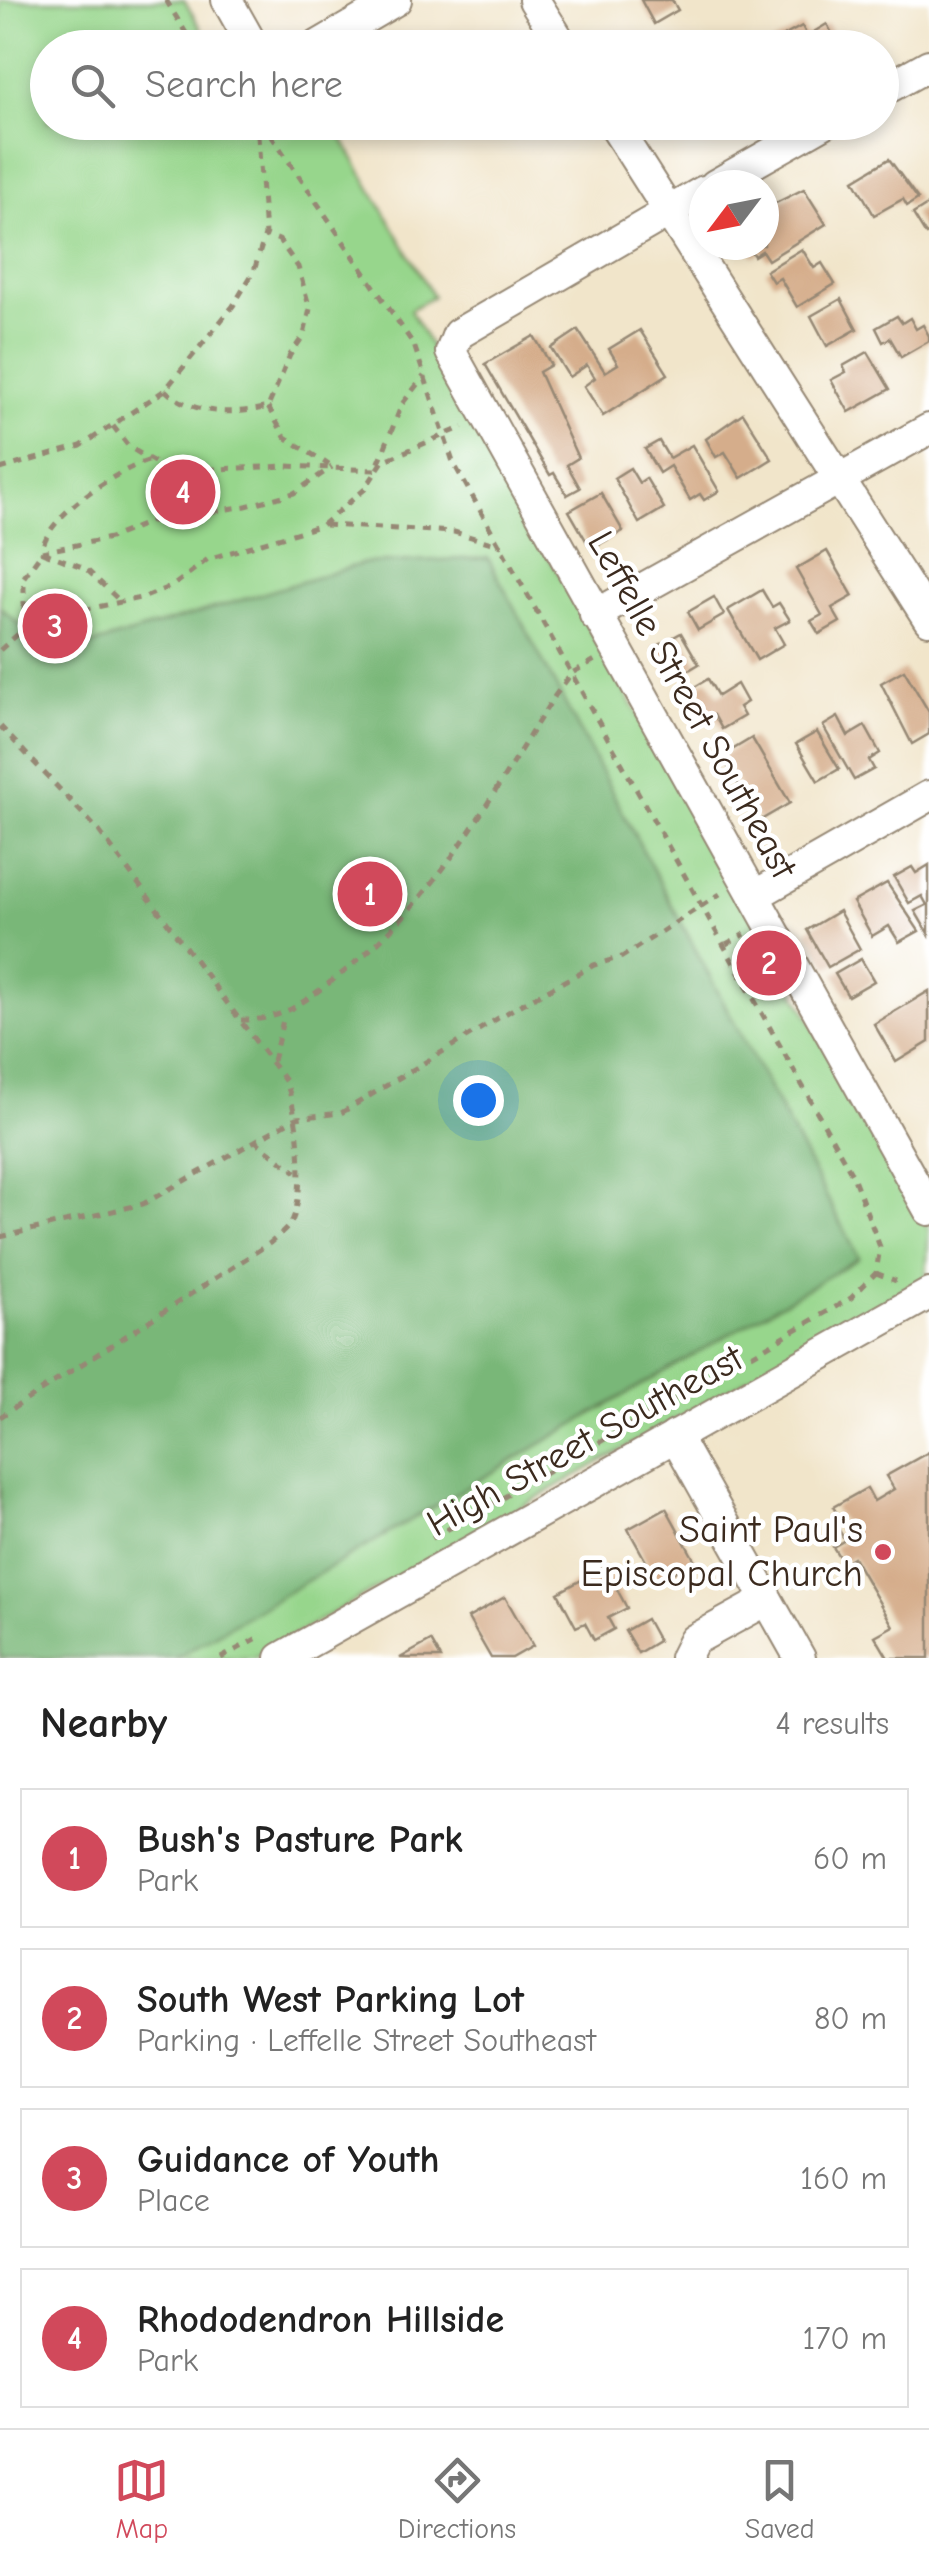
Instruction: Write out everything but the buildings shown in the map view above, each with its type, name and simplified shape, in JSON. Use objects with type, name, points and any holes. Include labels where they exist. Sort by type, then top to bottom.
[{"type":"street","points":[[227,0],[244,30]]},
{"type":"street","points":[[345,30],[396,0]]},
{"type":"street","points":[[534,0],[553,30]]},
{"type":"street","points":[[899,81],[929,64]]},
{"type":"street","points":[[623,140],[929,620]]},
{"type":"street","points":[[741,170],[794,140]]},
{"type":"street","points":[[668,211],[689,199]]},
{"type":"street","name":"Leffelle Street Southeast","points":[[668,211],[458,334],[452,342],[454,364],[929,1210]]},
{"type":"street","points":[[596,615],[929,430]]},
{"type":"street","points":[[749,888],[929,796]]},
{"type":"street","name":"High Street Southeast","points":[[275,1645],[675,1436],[929,1294]]},
{"type":"street","points":[[675,1436],[800,1658]]},
{"type":"street","points":[[685,1658],[694,1640],[768,1600]]},
{"type":"path","points":[[166,0],[184,30]]},
{"type":"path","points":[[0,469],[81,446],[165,390],[240,294],[265,234],[261,140]]},
{"type":"path","points":[[273,140],[396,314],[424,376],[453,462],[726,944],[879,1235],[876,1273],[851,1298],[418,1547]]},
{"type":"path","points":[[265,234],[279,240],[298,267],[310,309],[304,335],[290,355],[268,407]]},
{"type":"path","points":[[322,525],[365,489],[402,404],[424,376]]},
{"type":"path","points":[[165,390],[176,400],[227,413],[268,407]]},
{"type":"path","points":[[268,407],[286,437],[332,467]]},
{"type":"path","points":[[112,426],[148,461],[169,471],[332,467],[376,470],[400,451],[445,438],[483,415]]},
{"type":"path","points":[[24,626],[24,577],[42,552],[52,524],[102,486],[148,461]]},
{"type":"path","points":[[42,552],[110,538],[152,521],[246,506],[294,493],[332,467]]},
{"type":"path","points":[[0,650],[24,626],[46,617],[122,603],[174,585],[208,559],[322,525],[454,532],[502,546]]},
{"type":"path","points":[[42,552],[85,568],[122,603]]},
{"type":"path","points":[[241,1020],[284,1016],[380,943],[429,892],[572,673],[615,649]]},
{"type":"path","points":[[0,726],[99,831],[286,1082],[296,1118],[298,1174],[292,1221],[270,1243],[0,1418]]},
{"type":"path","points":[[0,1236],[143,1204],[296,1118],[340,1113],[534,997],[594,965],[622,957],[702,904],[749,888]]},
{"type":"path","points":[[726,944],[734,939]]},
{"type":"path","points":[[273,1064],[284,1016]]},
{"type":"path","points":[[254,1140],[298,1174]]},
{"type":"path","points":[[876,1273],[898,1282]]},
{"type":"path","points":[[221,1658],[275,1645]]},
{"type":"green space","points":[[0,0],[184,0],[202,30],[30,30],[30,140],[343,140],[433,296],[410,310],[929,1230],[926,1278],[253,1658],[0,1658]]},
{"type":"green space","points":[[488,558],[859,1258],[175,1658],[0,1658],[0,607],[55,656],[364,563]]},
{"type":"place","name":"Rhododendron Hillside","points":[[183,492]]},
{"type":"place","name":"Guidance of Youth","points":[[55,626]]},
{"type":"place","name":"Bush's Pasture Park","points":[[370,894]]},
{"type":"place","name":"South West Parking Lot","points":[[769,963]]},
{"type":"place","name":"Saint Paul's Episcopal Church","points":[[883,1552]]}]
